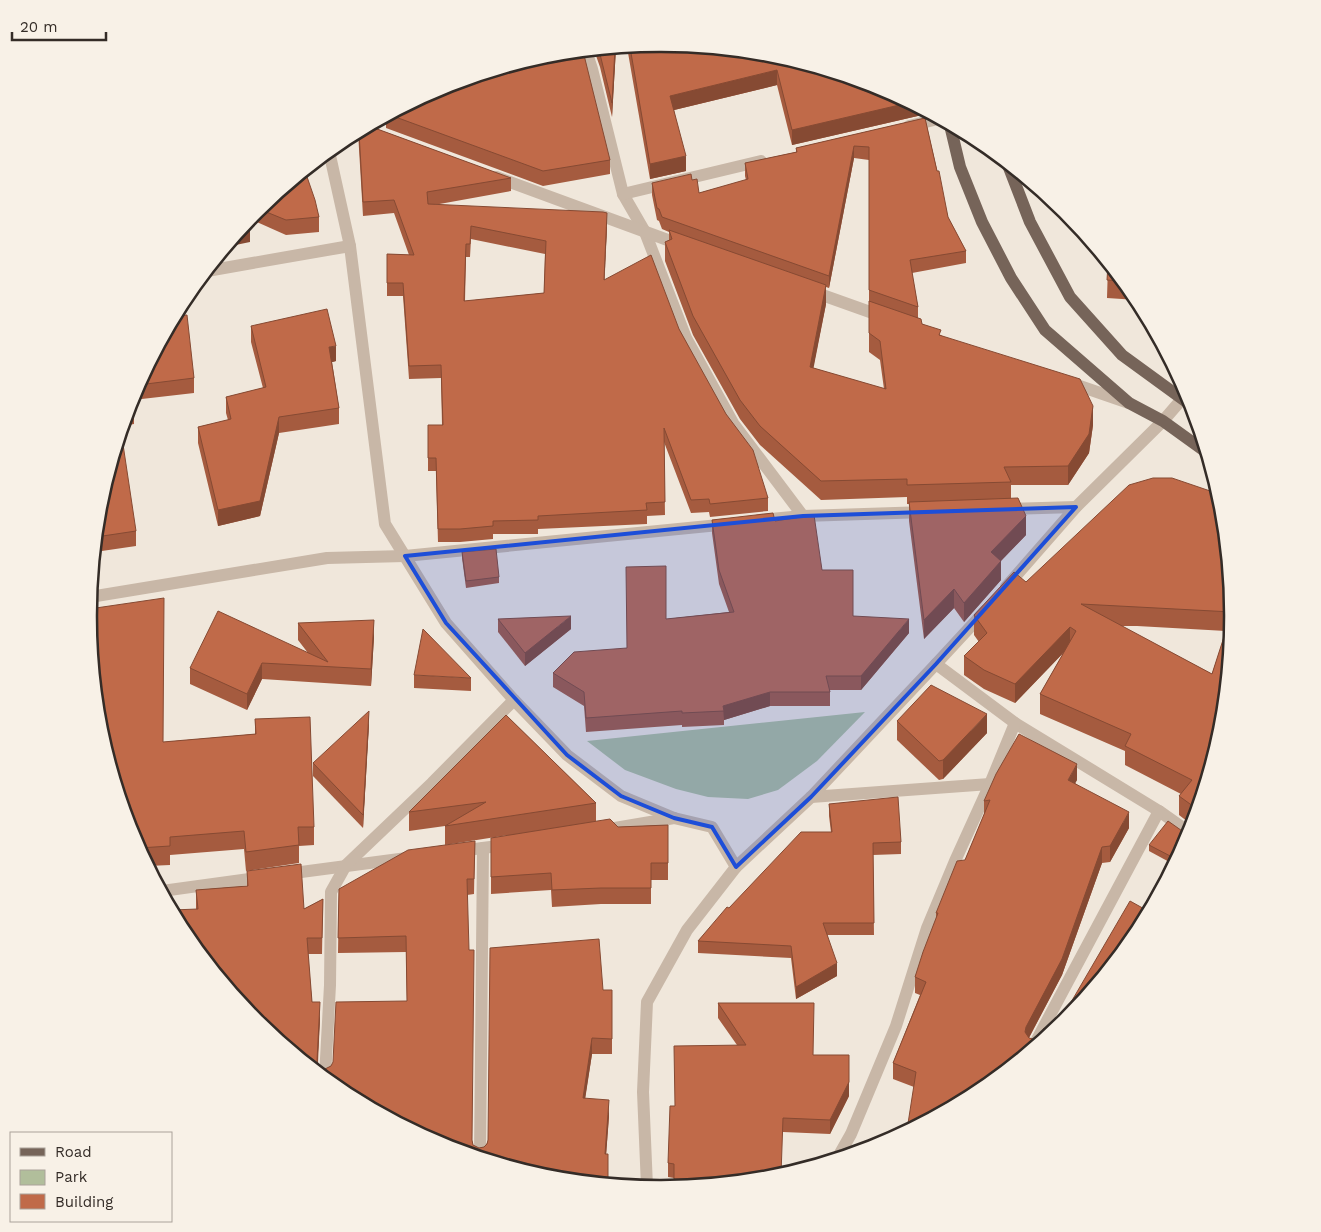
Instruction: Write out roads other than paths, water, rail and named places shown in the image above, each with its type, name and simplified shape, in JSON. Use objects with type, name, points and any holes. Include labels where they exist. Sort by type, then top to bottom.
[{"type":"main road","points":[[952,134],[960,167],[978,213],[1011,278],[1045,330],[1129,403],[1163,421],[1197,446]]},
{"type":"main road","points":[[1012,176],[1030,222],[1070,297],[1122,355],[1180,398]]},
{"type":"street","points":[[588,57],[623,194],[645,232],[686,338],[733,423],[803,516]]},
{"type":"street","points":[[901,128],[929,121]]},
{"type":"street","points":[[331,159],[350,246],[385,524],[446,623],[514,700],[567,754],[621,796],[674,818],[712,827],[736,867]]},
{"type":"street","points":[[623,194],[769,159]]},
{"type":"street","points":[[486,173],[691,248]]},
{"type":"street","points":[[216,269],[350,246]]},
{"type":"street","points":[[803,288],[896,321]]},
{"type":"street","points":[[1054,377],[1129,403]]},
{"type":"street","points":[[648,1179],[643,1092],[647,1002],[687,930],[736,867],[812,797],[1002,592],[1076,507],[1163,421],[1183,406]]},
{"type":"street","points":[[998,509],[1076,507]]},
{"type":"street","points":[[98,595],[328,558],[405,556],[803,516],[940,511]]},
{"type":"street","points":[[936,664],[1015,723],[1159,811],[1183,828]]},
{"type":"street","points":[[325,1069],[330,985],[331,892],[346,865],[514,700]]},
{"type":"street","points":[[842,1150],[851,1134],[896,1026],[927,928],[1015,723]]},
{"type":"street","points":[[812,797],[990,784]]},
{"type":"street","points":[[1042,1031],[1159,811]]},
{"type":"street","points":[[588,832],[674,818]]},
{"type":"street","points":[[444,853],[521,842]]},
{"type":"street","points":[[480,1150],[483,848]]},
{"type":"street","points":[[168,890],[414,857]]}]
